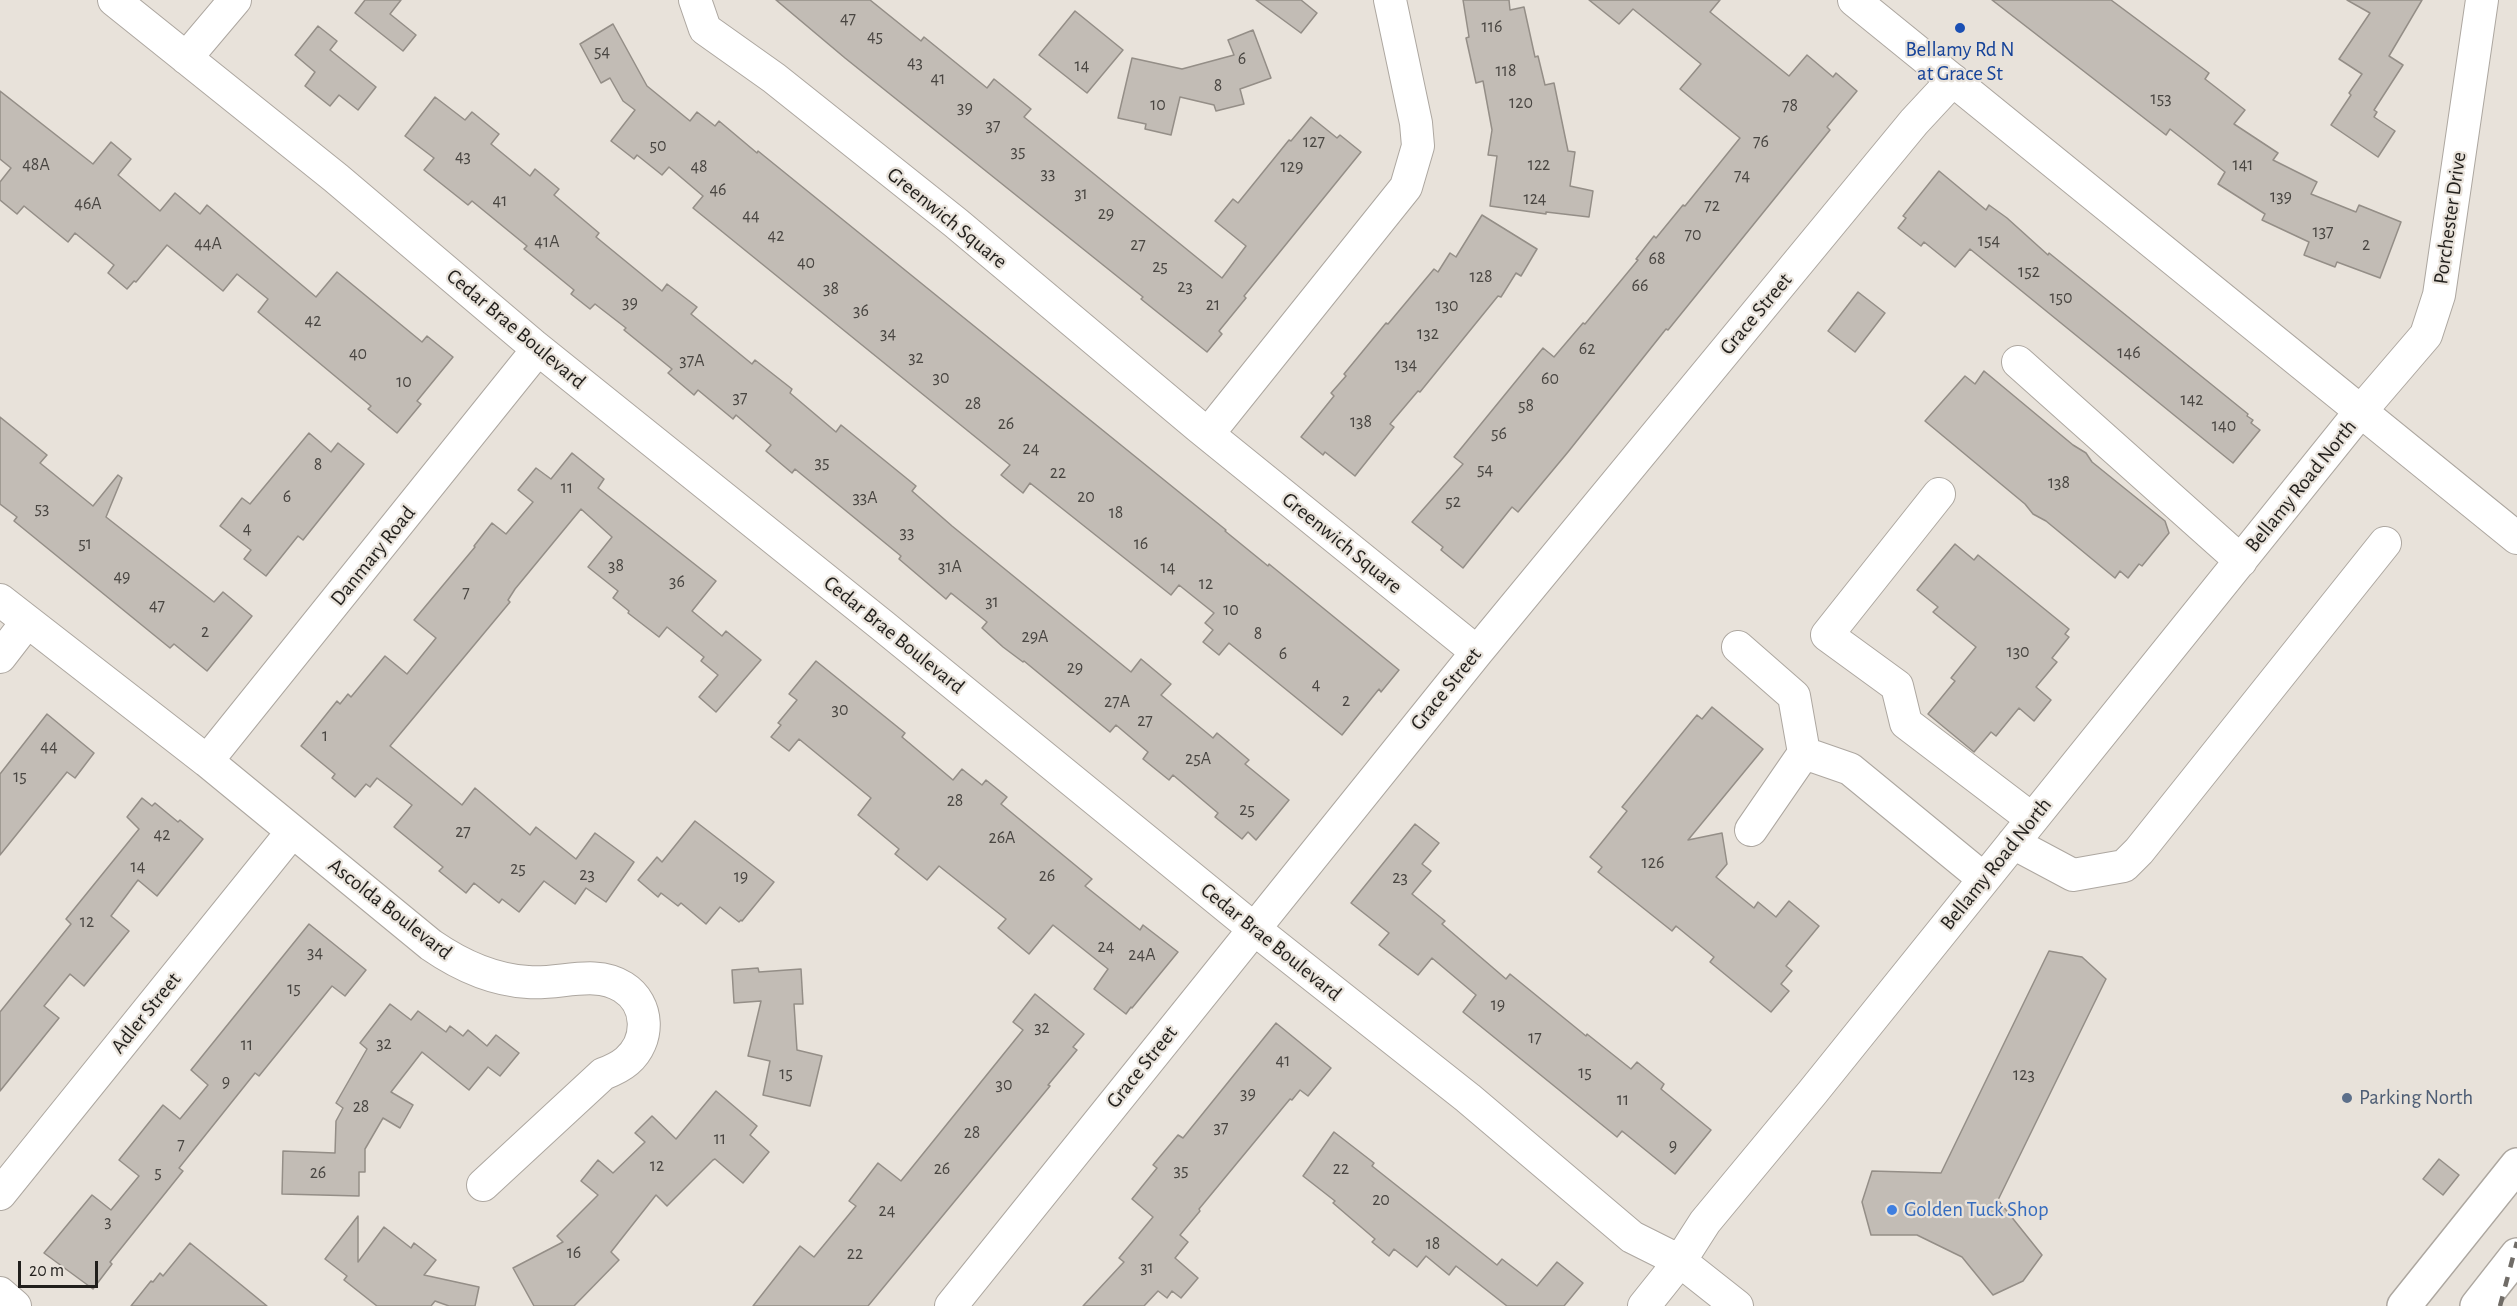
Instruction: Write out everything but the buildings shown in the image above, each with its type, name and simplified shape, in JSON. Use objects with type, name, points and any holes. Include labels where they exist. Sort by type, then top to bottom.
[{"type":"main road","points":[[2404,1306],[2517,1165]]},
{"type":"main road","points":[[2477,1306],[2517,1255]]},
{"type":"street","name":"Cedar Brae Boulevard","points":[[114,0],[336,178],[537,349],[911,649],[1253,928],[1468,1098],[1632,1237],[1680,1261]]},
{"type":"street","points":[[186,58],[235,0]]},
{"type":"street","name":"Greenwich Square","points":[[695,0],[705,29],[774,78],[956,224],[1208,434],[1477,652]]},
{"type":"street","points":[[1208,434],[1406,187],[1418,147],[1417,135],[1389,0]]},
{"type":"street","name":"Bellamy Road North","points":[[1854,0],[2517,538]]},
{"type":"street","name":"Porchester Drive","points":[[2360,412],[2426,335],[2439,295],[2482,0]]},
{"type":"street","name":"Grace Street","points":[[951,1306],[1477,652],[1914,122],[1953,80]]},
{"type":"street","name":"Danmary Road","points":[[207,762],[537,349]]},
{"type":"street","points":[[2018,362],[2241,561]]},
{"type":"street","name":"Bellamy Road North","points":[[1644,1306],[1680,1261],[1705,1222],[1812,1094],[2360,412]]},
{"type":"street","points":[[1939,494],[1827,635],[1897,686],[1906,723],[2073,875],[2124,866],[2139,851],[2385,543]]},
{"type":"street","name":"Ascolda Boulevard","points":[[0,600],[207,762],[431,945],[467,967],[494,977],[529,983],[597,979],[622,986],[636,998],[644,1016],[644,1031],[633,1056],[622,1066],[603,1074],[483,1185]]},
{"type":"street","points":[[0,657],[27,622]]},
{"type":"street","points":[[1738,647],[1794,696],[1804,753],[1751,830]]},
{"type":"street","points":[[1804,753],[1850,769],[1984,879]]},
{"type":"street","name":"Adler Street","points":[[0,1194],[292,832]]},
{"type":"street","points":[[1680,1261],[1737,1306]]},
{"type":"street","points":[[0,1293],[15,1306]]},
{"type":"railway","points":[[2500,1306],[2517,1242]]},
{"type":"place","name":"Bellamy Rd N at Grace St","points":[[1960,28]]},
{"type":"place","name":"Parking North","points":[[2347,1098]]},
{"type":"place","name":"Golden Tuck Shop","points":[[1892,1210]]}]
